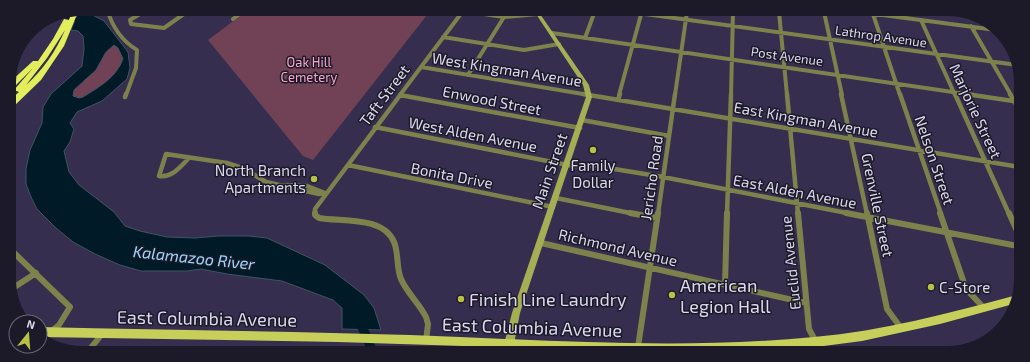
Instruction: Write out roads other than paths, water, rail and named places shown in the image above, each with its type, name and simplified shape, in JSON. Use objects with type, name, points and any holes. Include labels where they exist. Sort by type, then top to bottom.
[{"type":"highway","points":[[16,80],[64,31],[72,17]]},
{"type":"highway","points":[[16,99],[38,78],[62,44],[66,18]]},
{"type":"highway","points":[[16,91],[31,75],[57,38]]},
{"type":"highway","points":[[16,101],[27,88]]},
{"type":"main road","name":"East Columbia Avenue","points":[[762,346],[816,342],[862,336],[901,328],[1010,301]]},
{"type":"main road","name":"East Columbia Avenue","points":[[48,334],[338,337],[494,346]]},
{"type":"street","points":[[109,16],[111,22],[129,46],[137,50],[138,66],[125,97]]},
{"type":"street","points":[[137,16],[130,20],[131,24],[164,28],[182,16]]},
{"type":"street","points":[[233,19],[237,16]]},
{"type":"street","name":"Taft Street","points":[[426,341],[428,324],[426,317],[401,278],[398,265],[398,253],[394,241],[387,232],[363,222],[317,218],[315,216],[315,209],[459,16]]},
{"type":"street","points":[[497,16],[511,16]]},
{"type":"street","points":[[540,16],[586,85],[589,95]]},
{"type":"street","points":[[585,38],[593,16]]},
{"type":"street","points":[[618,100],[640,16]]},
{"type":"street","name":"Lathrop Avenue","points":[[660,16],[1012,64]]},
{"type":"street","name":"Jericho Road","points":[[638,346],[686,16]]},
{"type":"street","points":[[725,285],[733,16]]},
{"type":"street","name":"Euclid Avenue","points":[[779,16],[806,303],[809,329],[816,342]]},
{"type":"street","name":"Grenville Street","points":[[825,16],[888,309],[901,328]]},
{"type":"street","name":"Nelson Street","points":[[874,16],[966,289],[984,308]]},
{"type":"street","points":[[889,16],[985,28]]},
{"type":"street","points":[[468,75],[504,17]]},
{"type":"street","name":"Marjorie Street","points":[[921,20],[1014,224]]},
{"type":"street","points":[[971,26],[1014,101]]},
{"type":"street","name":"Post Avenue","points":[[552,33],[1014,101]]},
{"type":"street","points":[[443,37],[524,50],[559,44]]},
{"type":"street","name":"West Kingman Avenue","points":[[421,67],[589,95]]},
{"type":"street","name":"Enwood Street","points":[[400,95],[580,128]]},
{"type":"street","name":"East Kingman Avenue","points":[[589,95],[1014,166]]},
{"type":"street","name":"Main Street","points":[[508,346],[516,313],[580,128],[589,95]]},
{"type":"street","points":[[582,120],[669,136]]},
{"type":"street","name":"West Alden Avenue","points":[[375,127],[567,164]]},
{"type":"street","points":[[189,158],[166,178],[159,176],[166,154],[227,163],[245,169],[266,182],[281,185],[296,185],[322,190],[326,194]]},
{"type":"street","name":"East Alden Avenue","points":[[567,164],[596,166],[663,177],[1014,245]]},
{"type":"street","name":"Bonita Drive","points":[[348,165],[553,207]]},
{"type":"street","points":[[556,198],[657,218]]},
{"type":"street","name":"Richmond Avenue","points":[[541,243],[806,303]]},
{"type":"street","points":[[16,254],[70,307],[59,325],[48,332]]},
{"type":"street","points":[[16,286],[36,273]]},
{"type":"street","points":[[92,346],[102,334]]},
{"type":"water","points":[[76,16],[94,16],[104,21],[128,52],[130,68],[127,79],[102,101],[77,112],[70,123],[74,129],[70,142],[64,151],[69,172],[79,185],[114,212],[125,226],[140,231],[167,237],[195,238],[249,236],[267,238],[325,265],[364,295],[374,308],[381,330],[342,329],[342,308],[333,300],[282,281],[201,269],[187,271],[141,271],[120,265],[95,254],[73,242],[56,228],[37,209],[26,184],[26,169],[30,150],[42,123],[43,107],[51,94],[82,66],[84,49],[83,36],[78,31],[71,30]],"holes":[[[114,45],[118,48],[123,59],[116,72],[101,86],[83,97],[79,98],[73,96],[74,90],[96,70],[106,52]]]},
{"type":"waterway","name":"Kalamazoo River","points":[[68,17],[80,21]]},
{"type":"waterway","name":"Kalamazoo River","points":[[359,320],[370,346]]},
{"type":"place","name":"Family Dollar","points":[[593,150]]},
{"type":"place","name":"North Branch Apartments","points":[[314,179]]},
{"type":"place","name":"C-Store","points":[[931,287]]},
{"type":"place","name":"American Legion Hall","points":[[672,295]]},
{"type":"place","name":"Finish Line Laundry","points":[[461,299]]},
{"type":"park label","name":"Oak Hill Cemetery","points":[[309,70]]}]
